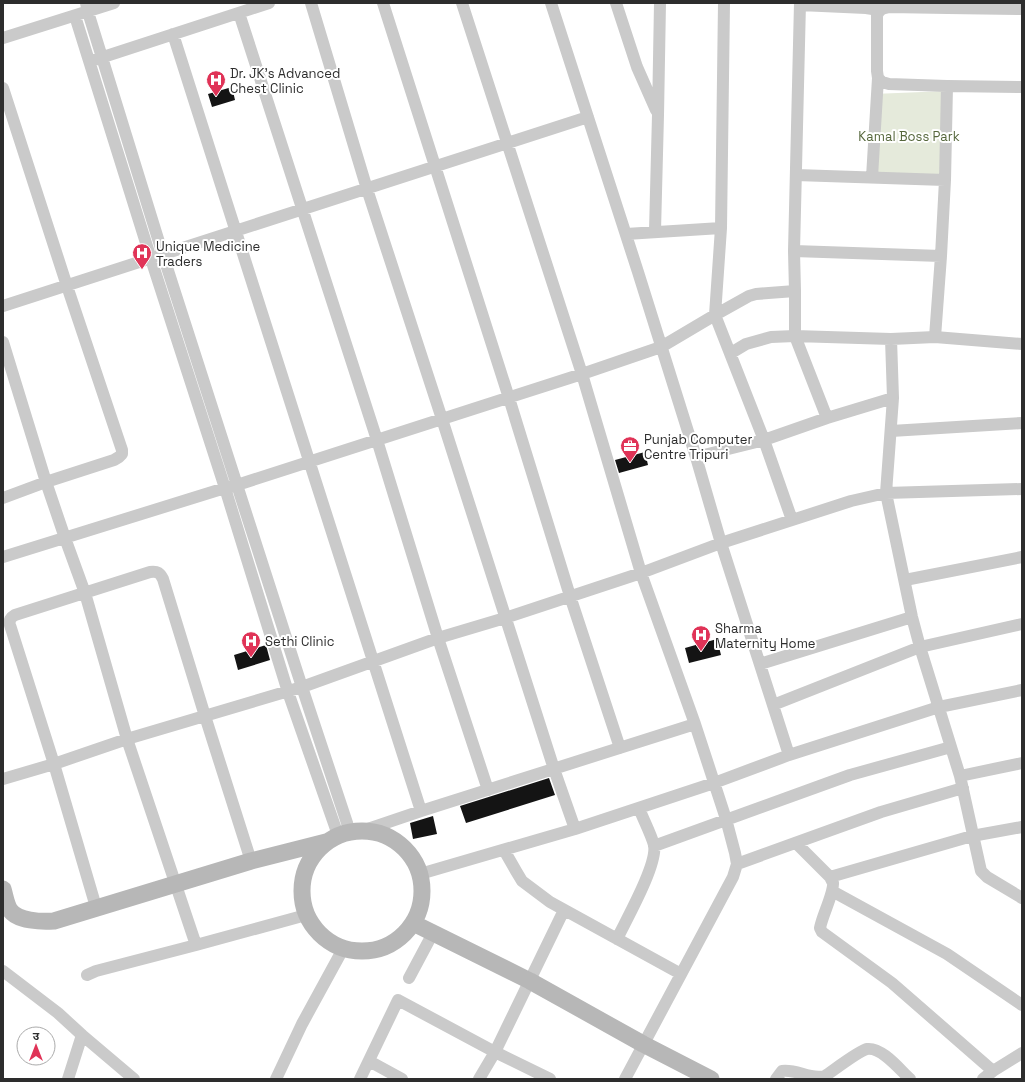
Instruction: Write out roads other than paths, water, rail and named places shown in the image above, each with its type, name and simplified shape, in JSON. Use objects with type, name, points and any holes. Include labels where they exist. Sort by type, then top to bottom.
[{"type":"street","points":[[3,38],[75,16],[87,8],[114,3]]},
{"type":"street","points":[[89,62],[269,3]]},
{"type":"street","points":[[311,3],[366,189],[442,419],[554,769],[576,829]]},
{"type":"street","points":[[383,3],[509,398],[570,596],[620,748]]},
{"type":"street","points":[[462,3],[582,374],[641,573],[695,724],[726,819],[737,864],[733,877],[625,1079]]},
{"type":"street","points":[[551,3],[626,234],[696,457],[721,543],[789,755]]},
{"type":"street","points":[[616,3],[637,67],[658,115]]},
{"type":"street","points":[[655,231],[660,3]]},
{"type":"street","points":[[724,3],[721,228],[715,315],[764,440],[792,520]]},
{"type":"street","points":[[827,418],[795,336],[794,251],[800,4],[879,10],[889,7],[948,6],[1022,9]]},
{"type":"street","points":[[87,8],[163,255],[302,687],[344,835]]},
{"type":"street","points":[[872,177],[878,78],[877,15],[879,10]]},
{"type":"street","points":[[239,13],[377,440],[438,638],[488,790]]},
{"type":"street","points":[[75,16],[225,488],[288,692],[344,835]]},
{"type":"street","points":[[173,34],[421,811]]},
{"type":"street","points":[[878,78],[882,82],[889,84],[1022,87]]},
{"type":"street","points":[[935,337],[945,180],[947,86]]},
{"type":"street","points":[[3,88],[122,450],[122,454],[114,460],[46,482],[3,498]]},
{"type":"street","points":[[3,306],[588,117]]},
{"type":"street","points":[[796,175],[945,180]]},
{"type":"street","points":[[626,234],[721,228]]},
{"type":"street","points":[[794,251],[941,256]]},
{"type":"street","points":[[3,557],[237,485],[582,374],[661,347],[749,296],[756,294],[795,291]]},
{"type":"street","points":[[730,353],[757,340],[771,337],[795,336],[891,339],[935,337],[1022,344]]},
{"type":"street","points":[[891,339],[893,398],[886,493],[912,617],[961,782],[981,871],[987,878],[1022,898]]},
{"type":"street","points":[[3,342],[46,482],[85,593],[127,739],[196,945]]},
{"type":"street","points":[[696,457],[764,440],[827,418],[893,398]]},
{"type":"street","points":[[891,431],[1022,423]]},
{"type":"street","points":[[3,778],[54,764],[127,739],[288,692],[438,638],[505,618],[641,573],[721,543],[851,501],[886,493],[1022,489]]},
{"type":"street","points":[[905,580],[1022,557]]},
{"type":"street","points":[[96,907],[54,764],[9,620],[14,615],[150,572],[160,574],[163,579],[251,861]]},
{"type":"street","points":[[760,664],[912,617]]},
{"type":"street","points":[[773,705],[920,647],[1022,624]]},
{"type":"street","points":[[420,874],[576,829],[714,783],[789,755],[939,707],[1022,690]]},
{"type":"street","points":[[3,889],[10,909],[14,914],[28,919],[54,921],[251,861],[344,835],[695,724]]},
{"type":"street","points":[[654,846],[850,775],[951,747]]},
{"type":"street","points":[[737,864],[961,782],[1022,763]]},
{"type":"street","points":[[617,939],[648,874],[654,856],[654,846],[639,808]]},
{"type":"street","points":[[830,877],[972,836],[1022,827]]},
{"type":"street","points":[[370,832],[386,836],[401,845],[412,858],[420,874],[422,891],[420,908],[413,923],[400,938],[384,947],[365,952],[343,950],[329,942],[316,930],[306,915],[301,895],[303,874],[313,855],[344,835],[370,832]]},
{"type":"street","points":[[796,843],[830,877],[833,884],[821,923],[820,928],[822,932],[892,983],[988,1075],[1022,1053]]},
{"type":"street","points":[[504,850],[522,880],[550,902],[681,974]]},
{"type":"street","points":[[832,891],[947,954],[1022,1005]]},
{"type":"street","points":[[480,1079],[495,1052],[564,910]]},
{"type":"street","points":[[87,975],[96,971],[306,915]]},
{"type":"street","points":[[413,923],[530,981],[643,1044],[710,1079]]},
{"type":"street","points":[[409,978],[433,933]]},
{"type":"street","points":[[276,1079],[302,1024],[343,950]]},
{"type":"street","points":[[4,976],[58,1013],[134,1079]]},
{"type":"street","points":[[360,1079],[398,1000],[495,1052],[550,1079]]},
{"type":"street","points":[[68,1079],[82,1035]]},
{"type":"street","points":[[776,1079],[782,1071],[787,1070],[819,1078],[825,1076],[861,1052],[869,1049],[882,1053],[910,1079]]},
{"type":"street","points":[[369,1062],[402,1079]]},
{"type":"place","name":"Dr. JK's Advanced Chest Clinic","points":[[216,97]]},
{"type":"place","name":"Unique Medicine Traders","points":[[142,270]]},
{"type":"place","name":"Punjab Computer Centre Tripuri","points":[[630,463]]},
{"type":"place","name":"Sharma Maternity Home","points":[[701,652]]},
{"type":"place","name":"Sethi Clinic","points":[[251,658]]},
{"type":"park label","name":"Kamal Boss Park","points":[[909,136]]}]
